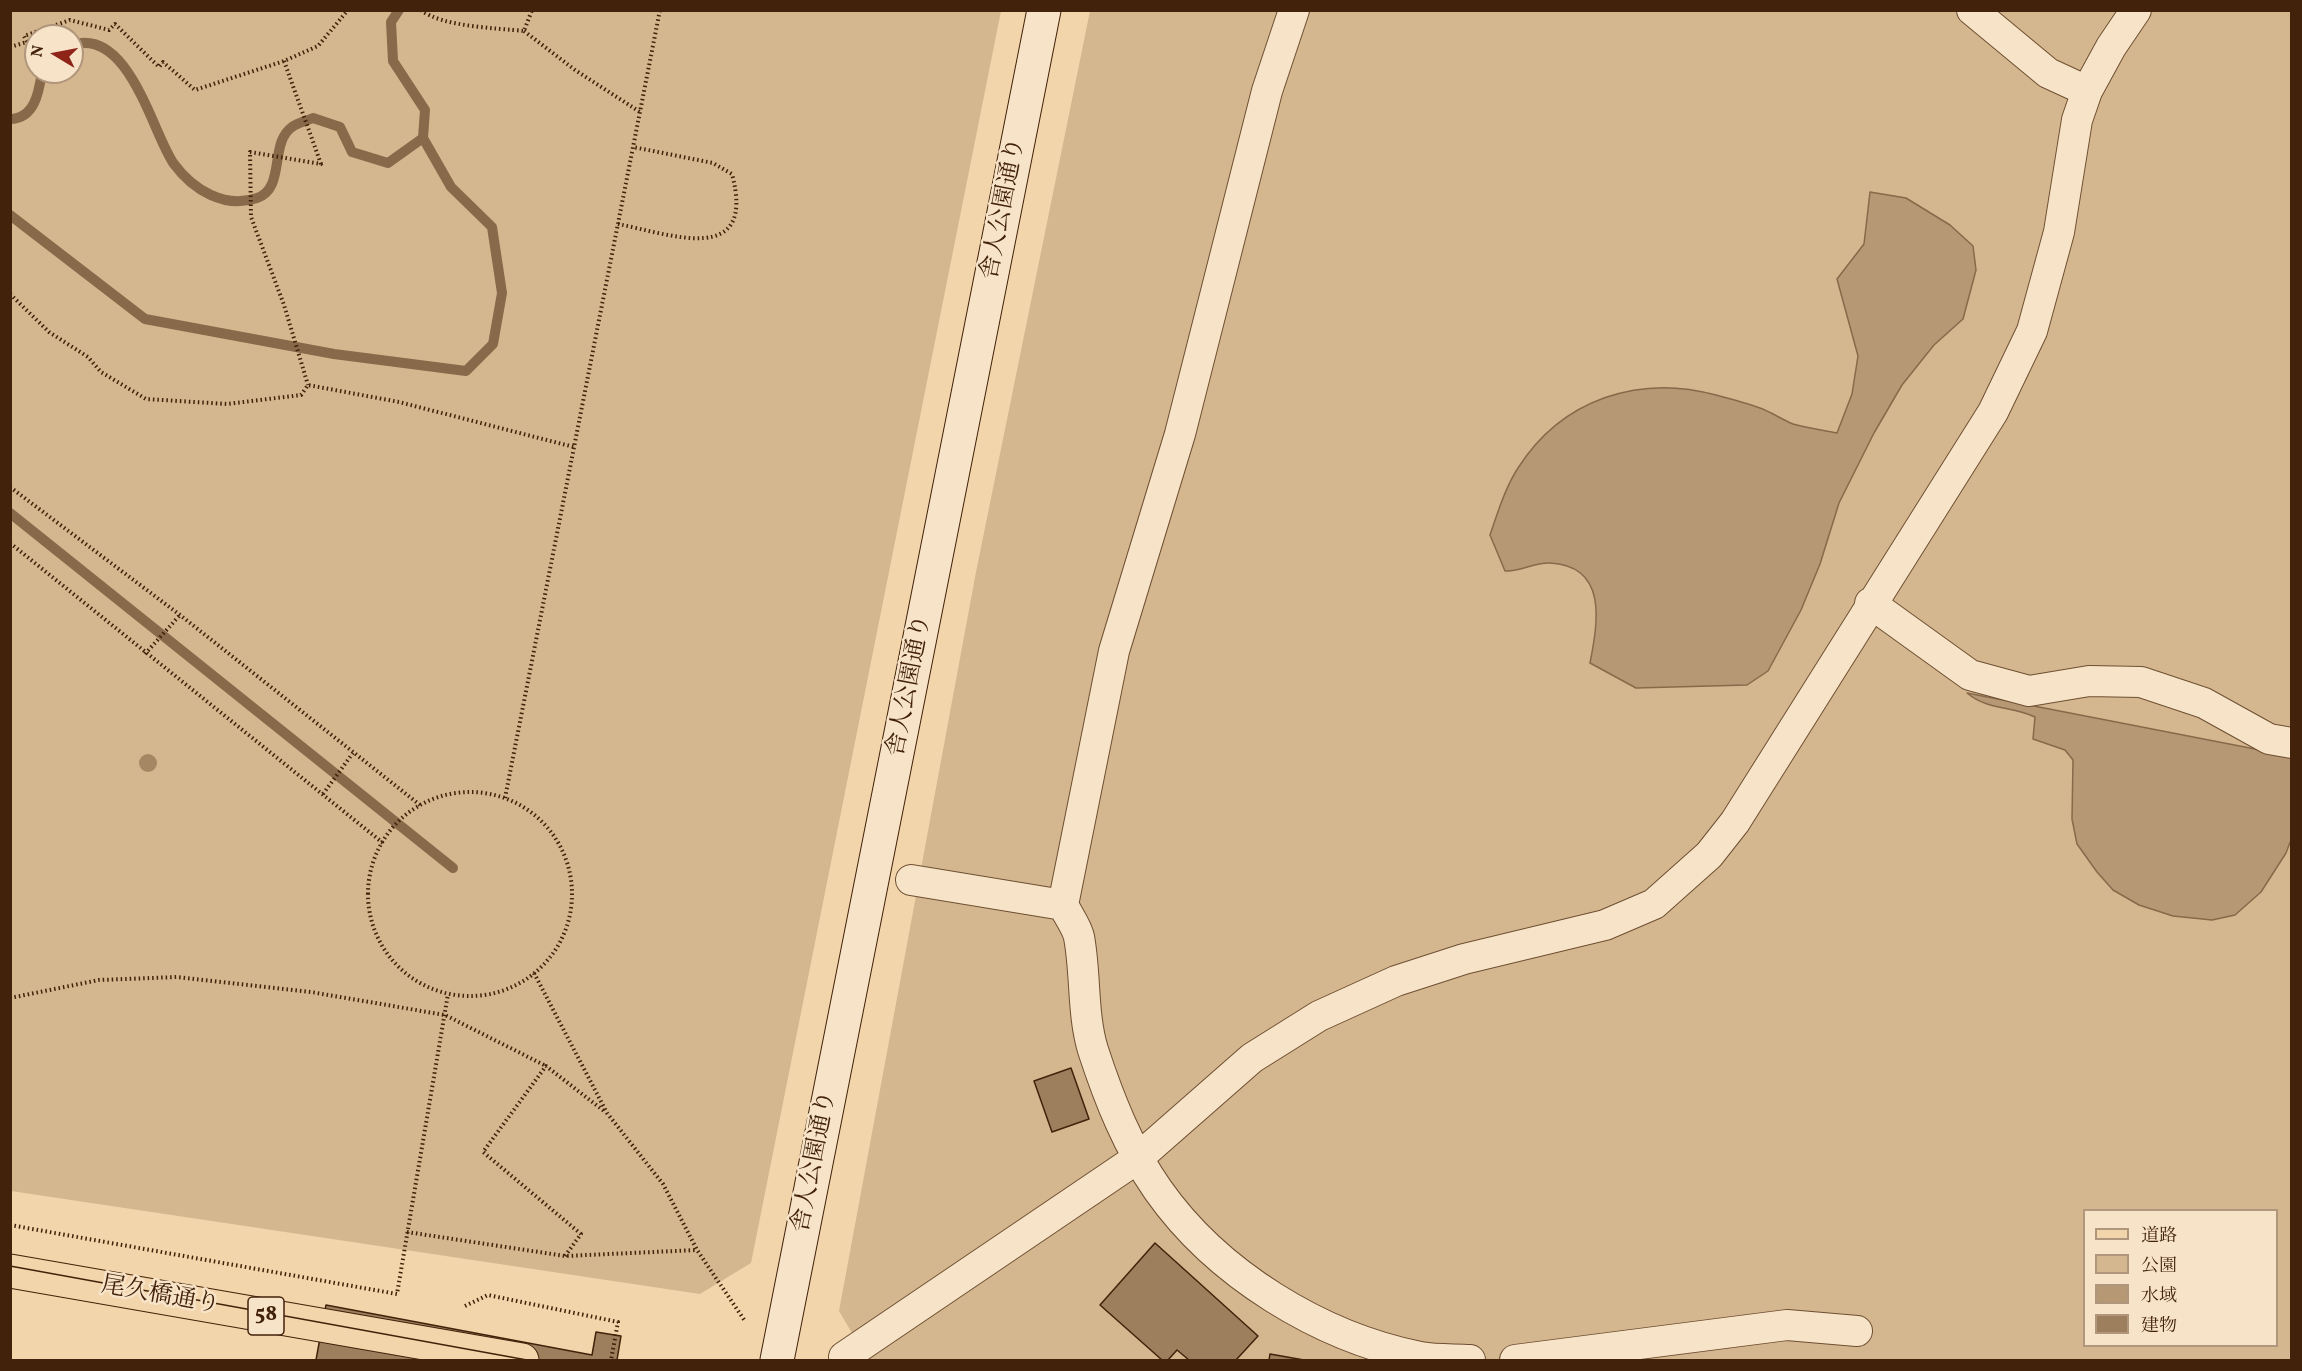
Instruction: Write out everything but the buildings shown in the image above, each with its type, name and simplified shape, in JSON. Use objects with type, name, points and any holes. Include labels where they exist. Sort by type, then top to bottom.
[{"type":"main road","name":"尾久橋通り","points":[[10,1271],[522,1360]]},
{"type":"street","name":"舎人公園通り","points":[[777,1360],[1044,10]]},
{"type":"street","points":[[1294,10],[1267,91],[1180,434],[1114,651],[1063,905],[1079,935],[1092,1046],[1112,1106],[1138,1158],[1159,1191],[1198,1236],[1244,1278],[1301,1314],[1358,1338],[1421,1358],[1470,1360]]},
{"type":"street","points":[[1972,10],[2048,73],[2087,91]]},
{"type":"street","points":[[844,1357],[1138,1158],[1252,1058],[1319,1016],[1396,981],[1464,958],[1605,925],[1654,904],[1709,855],[1735,822],[1870,603],[1993,412],[2032,331],[2059,232],[2077,120],[2087,91],[2111,47],[2136,10]]},
{"type":"street","points":[[1870,603],[1970,675],[2029,691],[2089,681],[2141,682],[2204,703],[2269,739],[2292,743]]},
{"type":"street","points":[[910,880],[1063,905]]},
{"type":"street","points":[[1515,1360],[1786,1324],[1857,1331]]},
{"type":"path","points":[[10,47],[27,42],[24,36],[70,20],[109,30],[115,24],[159,67],[163,62],[195,90],[284,61],[318,46],[348,10]]},
{"type":"path","points":[[421,10],[426,15],[458,23],[524,31],[575,70],[640,112]]},
{"type":"path","points":[[524,31],[532,10]]},
{"type":"path","points":[[505,798],[660,10]]},
{"type":"path","points":[[284,61],[321,164],[250,152],[251,217],[284,305],[308,385]]},
{"type":"path","points":[[618,224],[699,240],[719,236],[731,224],[737,194],[732,174],[713,163],[633,147]]},
{"type":"path","points":[[10,294],[49,332],[88,357],[101,372],[146,399],[227,404],[301,395],[308,385]]},
{"type":"path","points":[[308,385],[399,402],[574,447]]},
{"type":"path","points":[[10,487],[180,615],[420,806]]},
{"type":"path","points":[[10,543],[382,843]]},
{"type":"path","points":[[145,654],[180,615]]},
{"type":"path","points":[[323,794],[353,753]]},
{"type":"path","points":[[462,792],[484,793],[505,798],[524,807],[555,837],[570,877],[572,898],[568,920],[549,958],[534,973],[502,991],[484,996],[448,994],[411,978],[396,964],[375,930],[368,890],[371,867],[382,843],[403,818],[420,806],[440,796],[462,792]]},
{"type":"path","points":[[534,973],[606,1113],[663,1184],[697,1250],[745,1321]]},
{"type":"path","points":[[10,998],[99,980],[177,977],[311,992],[445,1015],[546,1066],[606,1113]]},
{"type":"path","points":[[10,1225],[397,1294],[448,994]]},
{"type":"path","points":[[546,1066],[483,1152],[581,1234],[565,1256]]},
{"type":"path","points":[[408,1232],[565,1256],[697,1250]]},
{"type":"path","points":[[465,1306],[488,1295],[618,1322],[611,1360]]},
{"type":"green space","points":[[10,11],[1001,11],[751,1263],[700,1294],[11,1191]]},
{"type":"green space","points":[[1090,11],[2291,11],[2291,1360],[868,1360],[839,1311],[976,572]]},
{"type":"water","points":[[1870,192],[1906,198],[1950,225],[1973,246],[1976,270],[1963,319],[1934,345],[1902,385],[1874,433],[1839,503],[1820,564],[1801,610],[1768,671],[1747,685],[1636,688],[1590,663],[1595,630],[1595,599],[1590,585],[1582,574],[1569,566],[1550,563],[1505,571],[1490,535],[1509,484],[1536,444],[1557,425],[1580,409],[1605,398],[1631,391],[1659,388],[1687,389],[1760,408],[1793,424],[1837,433],[1852,394],[1858,356],[1837,279],[1864,244]]},
{"type":"water","points":[[1967,693],[2291,756],[2291,840],[2286,853],[2261,892],[2235,915],[2212,920],[2173,916],[2139,905],[2113,890],[2077,844],[2072,819],[2073,760],[2065,750],[2033,739],[2035,717],[1991,705]]},
{"type":"waterway","points":[[84,44],[92,43],[109,52],[124,67],[148,109],[174,164],[190,182],[222,199],[245,201],[266,193],[271,185],[285,134],[294,126],[313,118],[340,127],[352,152],[388,163],[423,138],[425,110],[393,61],[391,22],[399,10]]},
{"type":"waterway","points":[[10,119],[18,118],[30,109],[39,84]]},
{"type":"waterway","points":[[10,215],[145,319],[334,354],[466,371],[493,344],[502,293],[492,227],[451,187],[423,138]]},
{"type":"waterway","points":[[10,513],[453,868]]},
{"type":"tram line","points":[[10,1266],[527,1360]]}]
